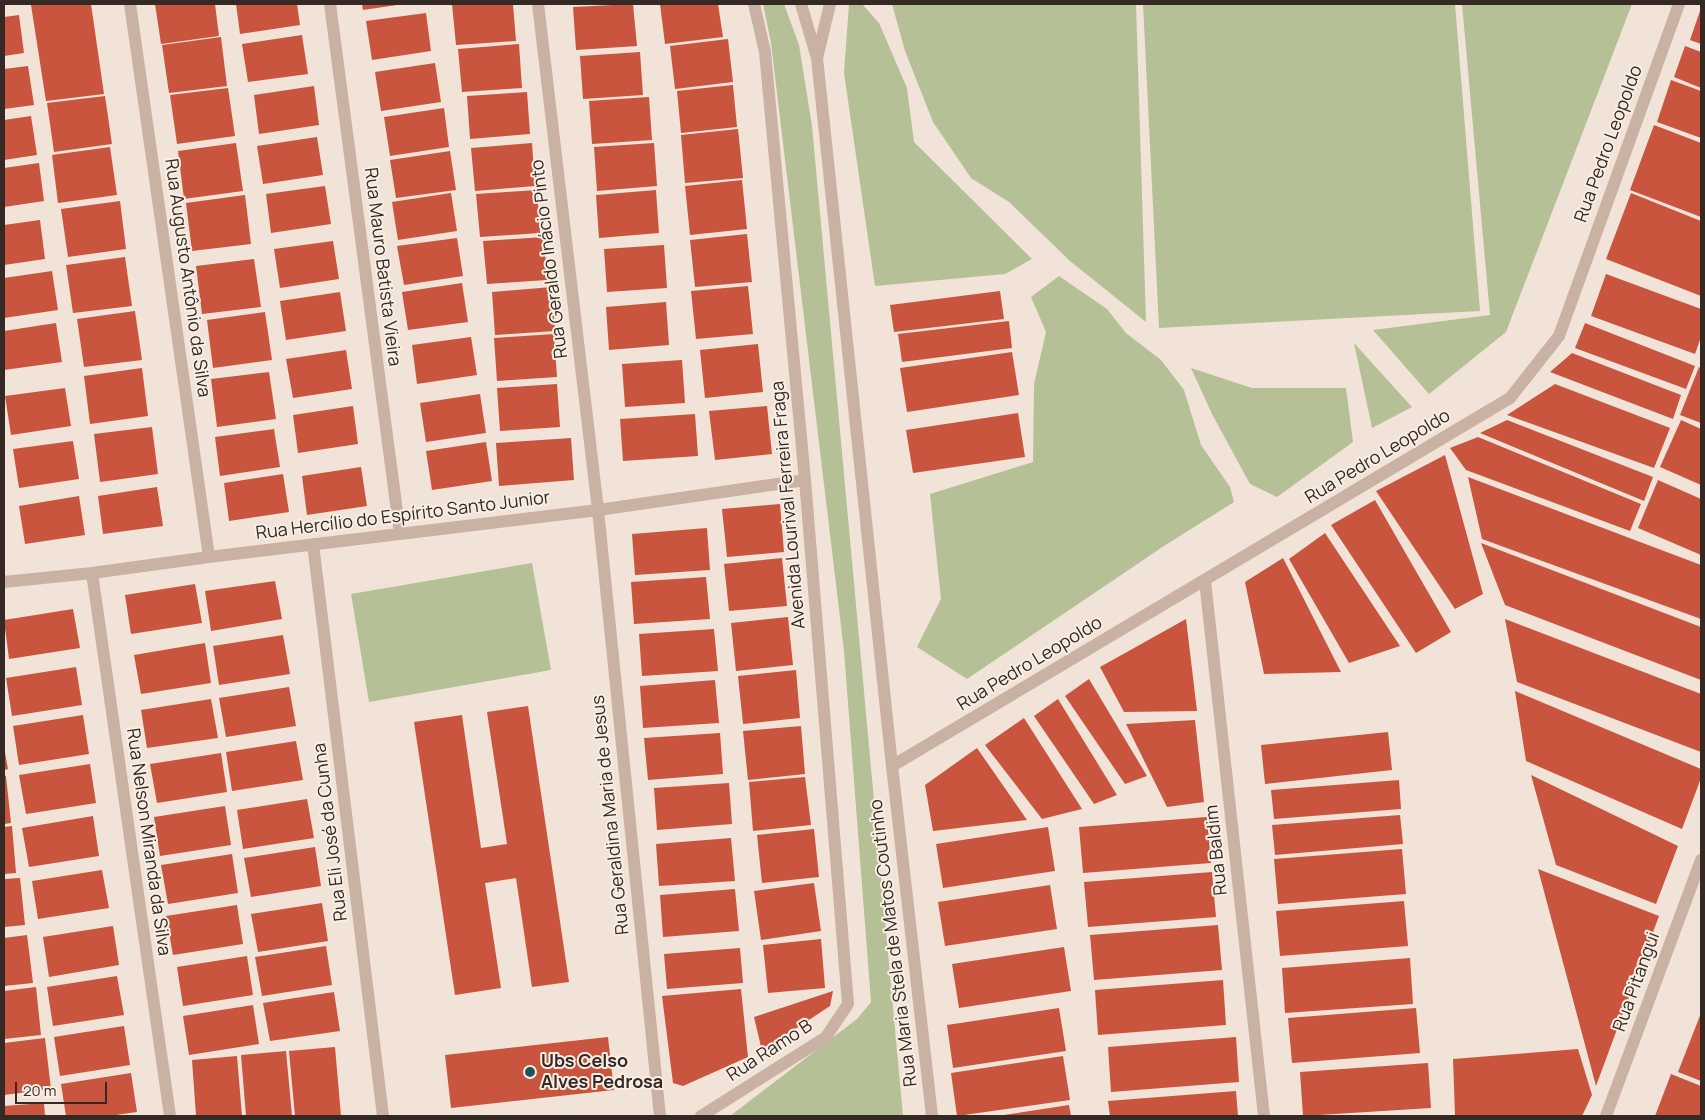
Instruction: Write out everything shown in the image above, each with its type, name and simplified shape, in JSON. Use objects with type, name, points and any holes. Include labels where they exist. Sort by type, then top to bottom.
[{"type":"street","name":"Rua Augusto Antônio da Silva","points":[[130,4],[209,557]]},
{"type":"street","name":"Rua Mauro Batista Vieira","points":[[330,4],[400,534]]},
{"type":"street","name":"Rua Geraldo Inácio Pinto","points":[[538,4],[598,510]]},
{"type":"street","name":"Avenida Lourival Ferreira Fraga","points":[[754,4],[765,52],[805,480],[848,1004]]},
{"type":"street","points":[[801,4],[817,58],[892,766]]},
{"type":"street","points":[[817,58],[830,4]]},
{"type":"street","name":"Rua Pedro Leopoldo","points":[[892,766],[1510,398],[1559,336],[1679,4]]},
{"type":"street","name":"Rua Hercílio do Espírito Santo Junior","points":[[4,582],[92,573],[598,510],[805,480]]},
{"type":"street","name":"Rua Geraldina Maria de Jesus","points":[[598,510],[660,1116]]},
{"type":"street","name":"Rua Eli José da Cunha","points":[[313,544],[383,1116]]},
{"type":"street","name":"Rua Nelson Miranda da Silva","points":[[92,573],[170,1116]]},
{"type":"street","name":"Rua Baldim","points":[[1205,581],[1264,1116]]},
{"type":"street","name":"Rua Maria Stela de Matos Coutinho","points":[[892,766],[932,1116]]},
{"type":"street","name":"Rua Pitangui","points":[[1606,1116],[1701,860]]},
{"type":"street","name":"Rua Ramo B","points":[[701,1116],[826,1038],[848,1004]]},
{"type":"green space","points":[[763,4],[784,4],[799,45],[812,126],[903,1116],[730,1116],[857,1019],[871,1002],[844,651],[771,43]]},
{"type":"green space","points":[[849,4],[862,4],[879,23],[907,88],[914,142],[1032,259],[1005,274],[875,286],[844,73]]},
{"type":"green space","points":[[892,4],[1136,4],[1146,322],[1070,261],[1009,202],[971,178],[933,122],[905,51]]},
{"type":"green space","points":[[1143,4],[1455,4],[1480,311],[1159,328]]},
{"type":"green space","points":[[1462,4],[1632,4],[1506,332],[1429,394],[1373,330],[1490,315]]},
{"type":"green space","points":[[1059,276],[1107,309],[1126,333],[1161,360],[1184,390],[1201,445],[1230,487],[1234,502],[1164,546],[967,679],[917,647],[941,599],[930,494],[1033,462],[1034,384],[1046,332],[1031,297]]},
{"type":"green space","points":[[1354,343],[1412,407],[1372,428]]},
{"type":"green space","points":[[1191,368],[1252,388],[1346,388],[1353,442],[1277,497],[1250,484],[1212,414]]},
{"type":"green space","points":[[532,563],[551,670],[369,702],[351,594]]},
{"type":"building","points":[[91,4],[104,94],[46,101],[31,5]]},
{"type":"building","points":[[155,4],[215,4],[219,36],[161,44]]},
{"type":"building","points":[[236,4],[297,4],[300,25],[240,34]]},
{"type":"building","points":[[362,4],[397,4],[397,5],[363,10]]},
{"type":"building","points":[[452,4],[513,4],[516,41],[456,45]]},
{"type":"building","points":[[633,4],[637,46],[576,50],[573,7]]},
{"type":"building","points":[[660,4],[718,4],[723,37],[665,44]]},
{"type":"building","points":[[1701,8],[1701,44],[1690,40]]},
{"type":"building","points":[[426,13],[431,51],[372,60],[366,21]]},
{"type":"building","points":[[19,15],[24,53],[4,56],[4,17]]},
{"type":"building","points":[[302,35],[308,74],[248,82],[242,44]]},
{"type":"building","points":[[221,37],[227,86],[169,93],[162,45]]},
{"type":"building","points":[[728,39],[733,82],[675,89],[670,46]]},
{"type":"building","points":[[519,44],[522,88],[462,92],[458,49]]},
{"type":"building","points":[[1685,46],[1701,52],[1701,88],[1674,77]]},
{"type":"building","points":[[640,52],[643,95],[583,99],[580,56]]},
{"type":"building","points":[[435,63],[441,102],[381,111],[375,72]]},
{"type":"building","points":[[28,66],[34,105],[4,109],[4,69]]},
{"type":"building","points":[[1671,80],[1701,91],[1701,138],[1657,122]]},
{"type":"building","points":[[733,85],[737,127],[681,133],[677,91]]},
{"type":"building","points":[[314,86],[319,125],[259,134],[254,95]]},
{"type":"building","points":[[228,88],[235,136],[177,144],[170,95]]},
{"type":"building","points":[[527,92],[530,134],[470,139],[467,96]]},
{"type":"building","points":[[105,96],[112,144],[54,152],[47,103]]},
{"type":"building","points":[[649,97],[652,140],[592,144],[589,101]]},
{"type":"building","points":[[444,108],[449,147],[390,156],[384,117]]},
{"type":"building","points":[[31,116],[37,155],[4,160],[4,120]]},
{"type":"building","points":[[1654,125],[1701,143],[1701,217],[1630,190]]},
{"type":"building","points":[[738,129],[743,178],[685,183],[681,135]]},
{"type":"building","points":[[317,137],[323,175],[263,184],[257,146]]},
{"type":"building","points":[[236,143],[243,191],[184,199],[178,151]]},
{"type":"building","points":[[532,143],[535,186],[475,191],[471,148]]},
{"type":"building","points":[[654,143],[657,186],[597,191],[594,147]]},
{"type":"building","points":[[110,147],[117,195],[58,203],[52,155]]},
{"type":"building","points":[[450,151],[456,190],[396,198],[390,160]]},
{"type":"building","points":[[39,163],[44,201],[4,207],[4,168]]},
{"type":"building","points":[[742,180],[747,229],[690,235],[685,186]]},
{"type":"building","points":[[325,186],[331,224],[271,233],[266,194]]},
{"type":"building","points":[[537,190],[540,233],[480,237],[476,194]]},
{"type":"building","points":[[656,190],[659,233],[599,238],[596,195]]},
{"type":"building","points":[[451,193],[457,231],[398,240],[392,202]]},
{"type":"building","points":[[1631,193],[1701,221],[1701,296],[1606,259]]},
{"type":"building","points":[[245,195],[251,244],[192,251],[186,203]]},
{"type":"building","points":[[120,201],[126,249],[68,257],[61,209]]},
{"type":"building","points":[[40,220],[45,259],[4,265],[4,225]]},
{"type":"building","points":[[747,234],[752,282],[695,287],[690,240]]},
{"type":"building","points":[[544,237],[547,280],[487,284],[483,241]]},
{"type":"building","points":[[457,238],[463,276],[404,285],[397,246]]},
{"type":"building","points":[[333,241],[339,279],[280,288],[274,249]]},
{"type":"building","points":[[664,245],[667,288],[607,292],[604,249]]},
{"type":"building","points":[[125,257],[132,306],[73,313],[66,265]]},
{"type":"building","points":[[254,259],[261,307],[202,314],[196,266]]},
{"type":"building","points":[[52,271],[58,310],[4,318],[4,278]]},
{"type":"building","points":[[1606,274],[1701,309],[1701,337],[1695,354],[1591,316]]},
{"type":"building","points":[[462,283],[468,322],[408,330],[402,292]]},
{"type":"building","points":[[748,286],[753,334],[696,339],[691,291]]},
{"type":"building","points":[[552,287],[555,331],[495,335],[492,292]]},
{"type":"building","points":[[1000,291],[1004,319],[894,332],[890,305]]},
{"type":"building","points":[[340,292],[346,331],[286,340],[280,301]]},
{"type":"building","points":[[666,302],[669,345],[609,350],[606,307]]},
{"type":"building","points":[[135,311],[142,360],[84,367],[77,319]]},
{"type":"building","points":[[265,312],[272,360],[213,368],[207,320]]},
{"type":"building","points":[[1009,321],[1012,348],[902,362],[898,334]]},
{"type":"building","points":[[56,323],[62,362],[4,370],[4,331]]},
{"type":"building","points":[[1585,323],[1695,366],[1686,389],[1575,348]]},
{"type":"building","points":[[554,334],[557,377],[497,381],[494,338]]},
{"type":"building","points":[[471,337],[477,375],[417,384],[412,345]]},
{"type":"building","points":[[758,344],[763,392],[705,398],[700,350]]},
{"type":"building","points":[[346,350],[352,389],[293,398],[286,359]]},
{"type":"building","points":[[1012,352],[1019,395],[907,412],[900,368]]},
{"type":"building","points":[[1572,353],[1681,395],[1673,419],[1550,372]]},
{"type":"building","points":[[682,360],[685,403],[625,407],[622,364]]},
{"type":"building","points":[[1699,367],[1701,368],[1701,423],[1680,415]]},
{"type":"building","points":[[142,368],[148,416],[90,424],[84,376]]},
{"type":"building","points":[[269,372],[276,419],[217,427],[211,379]]},
{"type":"building","points":[[557,384],[560,427],[500,431],[497,388]]},
{"type":"building","points":[[1555,384],[1670,428],[1654,468],[1507,415]]},
{"type":"building","points":[[65,388],[71,426],[11,435],[5,396]]},
{"type":"building","points":[[480,394],[486,433],[426,442],[420,403]]},
{"type":"building","points":[[353,406],[358,444],[298,453],[293,415]]},
{"type":"building","points":[[767,406],[772,454],[715,460],[709,411]]},
{"type":"building","points":[[1018,413],[1025,457],[913,473],[906,430]]},
{"type":"building","points":[[695,414],[698,456],[623,461],[620,419]]},
{"type":"building","points":[[1507,420],[1653,477],[1644,501],[1480,433]]},
{"type":"building","points":[[1681,420],[1701,429],[1701,485],[1660,467]]},
{"type":"building","points":[[152,427],[158,474],[100,482],[94,434]]},
{"type":"building","points":[[274,429],[280,467],[220,476],[215,437]]},
{"type":"building","points":[[1478,437],[1641,504],[1630,531],[1466,470],[1450,448]]},
{"type":"building","points":[[571,438],[574,480],[499,486],[496,443]]},
{"type":"building","points":[[73,441],[79,479],[19,488],[13,449]]},
{"type":"building","points":[[486,442],[492,481],[432,490],[426,451]]},
{"type":"building","points":[[1445,455],[1483,594],[1455,609],[1376,491]]},
{"type":"building","points":[[361,467],[367,506],[307,515],[302,476]]},
{"type":"building","points":[[283,474],[289,512],[229,521],[224,483]]},
{"type":"building","points":[[1468,477],[1701,565],[1701,619],[1482,539]]},
{"type":"building","points":[[1658,480],[1701,499],[1701,555],[1638,528]]},
{"type":"building","points":[[157,487],[163,526],[103,534],[98,496]]},
{"type":"building","points":[[79,496],[85,535],[25,544],[19,506]]},
{"type":"building","points":[[1375,500],[1451,632],[1416,653],[1331,525]]},
{"type":"building","points":[[780,504],[784,552],[727,557],[722,509]]},
{"type":"building","points":[[707,528],[710,570],[635,575],[632,534]]},
{"type":"building","points":[[1325,533],[1400,646],[1349,663],[1289,559]]},
{"type":"building","points":[[1481,543],[1701,627],[1701,680],[1505,605]]},
{"type":"building","points":[[782,558],[787,606],[729,611],[724,564]]},
{"type":"building","points":[[1283,558],[1341,672],[1264,674],[1245,582]]},
{"type":"building","points":[[706,577],[710,619],[634,624],[631,582]]},
{"type":"building","points":[[275,581],[282,619],[211,631],[205,591]]},
{"type":"building","points":[[195,584],[202,623],[131,634],[125,595]]},
{"type":"building","points":[[73,609],[80,648],[9,659],[4,620]]},
{"type":"building","points":[[788,617],[793,665],[736,671],[731,623]]},
{"type":"building","points":[[1186,619],[1197,711],[1124,712],[1100,667]]},
{"type":"building","points":[[1505,619],[1701,694],[1701,752],[1517,682]]},
{"type":"building","points":[[714,629],[718,671],[642,676],[639,634]]},
{"type":"building","points":[[283,635],[290,674],[219,685],[213,646]]},
{"type":"building","points":[[205,643],[211,683],[141,694],[134,655]]},
{"type":"building","points":[[76,667],[82,705],[12,716],[6,678]]},
{"type":"building","points":[[796,670],[800,718],[743,724],[738,676]]},
{"type":"building","points":[[1089,679],[1147,776],[1125,784],[1065,696]]},
{"type":"building","points":[[715,680],[719,723],[643,728],[640,686]]},
{"type":"building","points":[[289,687],[296,726],[226,737],[219,698]]},
{"type":"building","points":[[1515,691],[1701,769],[1701,778],[1682,829],[1526,761]]},
{"type":"building","points":[[211,699],[218,738],[147,748],[141,710]]},
{"type":"building","points":[[1058,699],[1117,795],[1094,804],[1034,716]]},
{"type":"building","points":[[528,706],[569,982],[532,987],[516,878],[485,883],[501,988],[455,995],[414,722],[462,715],[481,848],[507,844],[487,712]]},
{"type":"building","points":[[83,715],[89,754],[19,765],[13,726]]},
{"type":"building","points":[[1024,718],[1082,809],[1042,819],[985,745]]},
{"type":"building","points":[[1195,720],[1204,802],[1167,807],[1126,724]]},
{"type":"building","points":[[801,726],[805,774],[748,780],[743,731]]},
{"type":"building","points":[[1388,732],[1392,770],[1265,784],[1261,745]]},
{"type":"building","points":[[720,733],[723,774],[648,780],[644,738]]},
{"type":"building","points":[[296,741],[303,780],[232,791],[226,752]]},
{"type":"building","points":[[4,747],[8,769],[4,770]]},
{"type":"building","points":[[977,748],[1027,820],[933,831],[925,785]]},
{"type":"building","points":[[221,753],[227,792],[157,803],[150,764]]},
{"type":"building","points":[[90,764],[96,803],[26,814],[19,775]]},
{"type":"building","points":[[1531,775],[1678,846],[1656,904],[1556,865]]},
{"type":"building","points":[[4,776],[6,776],[11,823],[4,824]]},
{"type":"building","points":[[805,777],[811,825],[753,831],[749,782]]},
{"type":"building","points":[[1399,780],[1401,809],[1274,819],[1271,790]]},
{"type":"building","points":[[729,783],[732,824],[657,830],[654,788]]},
{"type":"building","points":[[307,799],[314,838],[243,849],[237,810]]},
{"type":"building","points":[[225,806],[231,845],[160,856],[154,817]]},
{"type":"building","points":[[1400,815],[1403,844],[1275,855],[1272,825]]},
{"type":"building","points":[[93,816],[99,856],[29,867],[22,828]]},
{"type":"building","points":[[1207,817],[1211,863],[1083,873],[1079,827]]},
{"type":"building","points":[[12,826],[16,873],[4,874],[4,827]]},
{"type":"building","points":[[1048,827],[1055,871],[943,888],[936,844]]},
{"type":"building","points":[[814,829],[819,877],[762,883],[757,835]]},
{"type":"building","points":[[731,838],[735,881],[659,886],[656,844]]},
{"type":"building","points":[[315,847],[321,886],[251,897],[244,858]]},
{"type":"building","points":[[1402,849],[1406,894],[1278,904],[1274,859]]},
{"type":"building","points":[[232,854],[238,893],[168,904],[161,865]]},
{"type":"building","points":[[1538,869],[1659,916],[1596,1086]]},
{"type":"building","points":[[102,870],[109,908],[38,919],[32,881]]},
{"type":"building","points":[[1212,872],[1216,917],[1088,927],[1084,882]]},
{"type":"building","points":[[20,878],[25,925],[4,927],[4,879]]},
{"type":"building","points":[[814,883],[821,931],[761,940],[754,891]]},
{"type":"building","points":[[1050,885],[1057,929],[945,946],[938,902]]},
{"type":"building","points":[[735,889],[739,931],[663,937],[660,895]]},
{"type":"building","points":[[1404,901],[1408,946],[1280,956],[1276,911]]},
{"type":"building","points":[[322,903],[328,941],[258,952],[251,914]]},
{"type":"building","points":[[237,905],[243,944],[173,955],[166,916]]},
{"type":"building","points":[[1218,925],[1222,970],[1094,980],[1090,935]]},
{"type":"building","points":[[113,926],[119,965],[49,977],[43,937]]},
{"type":"building","points":[[27,935],[33,983],[4,986],[4,938]]},
{"type":"building","points":[[821,939],[825,988],[768,993],[763,945]]},
{"type":"building","points":[[326,946],[332,985],[262,996],[255,957]]},
{"type":"building","points":[[1064,947],[1071,991],[959,1008],[952,964]]},
{"type":"building","points":[[740,948],[743,983],[667,989],[664,954]]},
{"type":"building","points":[[247,956],[253,995],[183,1006],[177,967]]},
{"type":"building","points":[[1410,958],[1413,1004],[1285,1013],[1282,968]]},
{"type":"building","points":[[117,976],[124,1015],[53,1026],[47,987]]},
{"type":"building","points":[[1223,980],[1226,1025],[1098,1035],[1095,990]]},
{"type":"building","points":[[36,987],[41,1035],[4,1039],[4,991]]},
{"type":"building","points":[[741,989],[748,1057],[683,1086],[673,1083],[662,996]]},
{"type":"building","points":[[833,991],[830,1006],[762,1051],[754,1017]]},
{"type":"building","points":[[334,992],[340,1031],[270,1041],[263,1003]]},
{"type":"building","points":[[253,1005],[259,1044],[189,1055],[183,1016]]},
{"type":"building","points":[[1059,1008],[1066,1051],[953,1068],[947,1025]]},
{"type":"building","points":[[1416,1008],[1420,1053],[1292,1063],[1288,1018]]},
{"type":"building","points":[[1701,1013],[1701,1081],[1678,1072]]},
{"type":"building","points":[[124,1026],[130,1065],[60,1076],[54,1037]]},
{"type":"building","name":"Ubs Celso Alves Pedrosa","points":[[608,1037],[614,1090],[451,1108],[445,1055]]},
{"type":"building","points":[[1236,1037],[1239,1082],[1111,1092],[1108,1047]]},
{"type":"building","points":[[45,1038],[51,1089],[4,1095],[4,1043]]},
{"type":"building","points":[[335,1047],[341,1116],[295,1116],[289,1051]]},
{"type":"building","points":[[1578,1049],[1592,1095],[1582,1116],[1455,1115],[1453,1059]]},
{"type":"building","points":[[286,1051],[292,1116],[246,1116],[241,1055]]},
{"type":"building","points":[[237,1056],[242,1116],[196,1116],[192,1060]]},
{"type":"building","points":[[1063,1056],[1070,1100],[957,1116],[951,1073]]},
{"type":"building","points":[[1428,1063],[1431,1108],[1303,1116],[1300,1072]]},
{"type":"building","points":[[131,1073],[137,1112],[109,1116],[66,1116],[61,1084]]},
{"type":"building","points":[[1671,1074],[1701,1086],[1701,1116],[1655,1116]]},
{"type":"building","points":[[1236,1091],[1238,1116],[1110,1116],[1108,1101]]},
{"type":"building","points":[[44,1103],[45,1116],[4,1116],[4,1106]]},
{"type":"building","points":[[1069,1105],[1071,1116],[1004,1116],[1004,1115]]},
{"type":"place","name":"Ubs Celso Alves Pedrosa","points":[[530,1072]]}]
